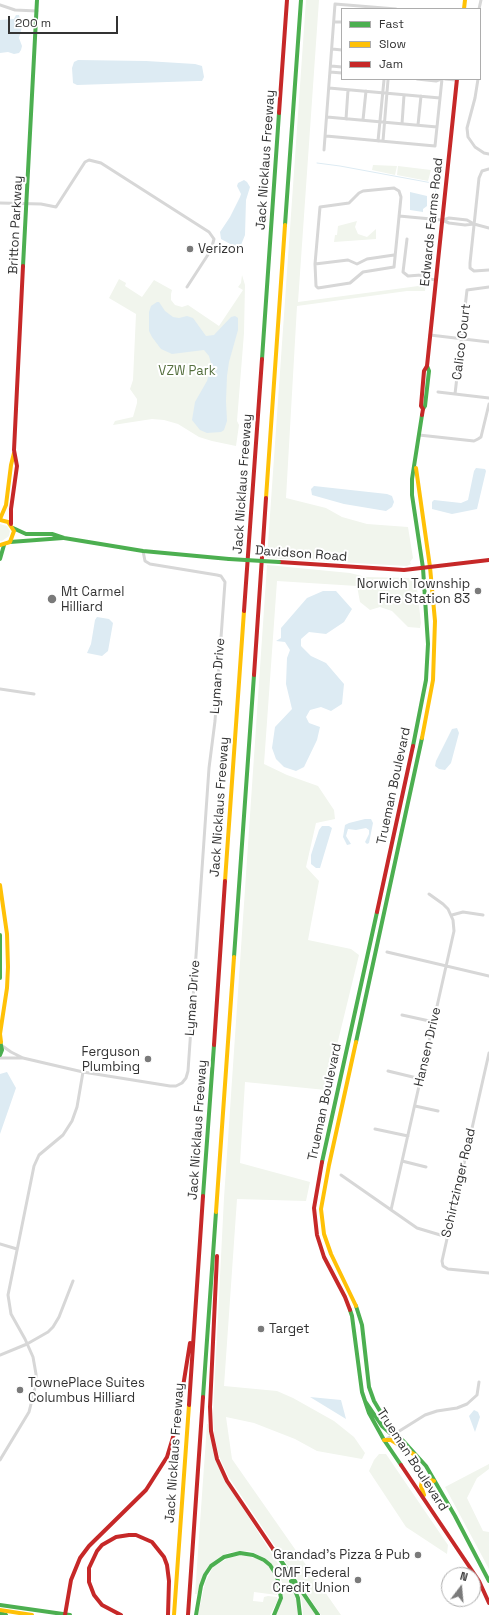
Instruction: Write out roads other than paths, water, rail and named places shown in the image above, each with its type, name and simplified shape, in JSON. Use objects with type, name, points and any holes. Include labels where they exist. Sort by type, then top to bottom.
[{"type":"main road","name":"Britton Parkway","points":[[0,520],[6,505],[14,450],[38,0]]},
{"type":"main road","name":"Jack Nicklaus Freeway","points":[[174,1615],[287,0]]},
{"type":"main road","name":"Jack Nicklaus Freeway","points":[[188,1615],[301,0]]},
{"type":"main road","name":"Edwards Farms Road","points":[[423,568],[412,495],[412,479],[416,467],[422,409],[425,406],[429,371],[427,366],[456,80]]},
{"type":"main road","name":"Britton Parkway","points":[[10,542],[14,534],[11,509],[17,466],[14,450]]},
{"type":"main road","name":"Edwards Farms Road","points":[[416,467],[430,568]]},
{"type":"main road","name":"Davidson Road","points":[[0,520],[8,522],[26,534],[52,534],[64,538],[143,551],[229,559],[377,569],[430,568],[489,560]]},
{"type":"main road","name":"Davidson Road","points":[[10,542],[64,538]]},
{"type":"main road","points":[[0,559],[2,545],[10,542]]},
{"type":"main road","name":"Trueman Boulevard","points":[[423,568],[428,644],[426,680],[314,1201],[317,1236],[320,1246],[324,1257],[350,1307],[355,1326],[364,1399],[373,1422],[470,1567]]},
{"type":"main road","name":"Trueman Boulevard","points":[[430,568],[435,621],[435,646],[433,680],[428,712],[330,1159],[321,1209],[324,1234],[331,1254],[356,1304],[362,1325],[369,1387],[382,1416],[396,1434],[426,1466],[459,1522],[489,1582]]},
{"type":"main road","points":[[0,885],[7,934],[8,967],[0,1056]]},
{"type":"main road","points":[[0,935],[0,978]]},
{"type":"main road","points":[[216,1217],[217,1277],[210,1407],[211,1431],[217,1459],[227,1481],[318,1615]]},
{"type":"main road","points":[[65,1615],[71,1580],[80,1558],[89,1546],[146,1490],[160,1471],[167,1457],[174,1435],[182,1399],[197,1290]]},
{"type":"main road","points":[[364,1399],[382,1426],[390,1433],[396,1434]]},
{"type":"main road","points":[[384,1440],[391,1440],[419,1457]]},
{"type":"main road","points":[[428,1504],[422,1490],[422,1481],[427,1479],[435,1482]]},
{"type":"main road","points":[[121,1615],[102,1605],[94,1595],[89,1582],[89,1568],[96,1551],[102,1545],[116,1537],[129,1535],[140,1537],[152,1542],[160,1549],[164,1557],[167,1565],[169,1581],[168,1615]]},
{"type":"main road","points":[[265,1539],[295,1588],[300,1615]]},
{"type":"main road","points":[[196,1615],[201,1586],[208,1570],[220,1559],[236,1553],[257,1556],[268,1563],[275,1572],[279,1579],[281,1594],[280,1603],[274,1615]]},
{"type":"main road","name":"Trueman Boulevard","points":[[481,1585],[489,1603]]},
{"type":"main road","points":[[0,1605],[70,1615]]},
{"type":"main road","points":[[0,1612],[6,1615]]},
{"type":"main road","points":[[0,1612],[32,1615]]},
{"type":"street","points":[[324,150],[335,4],[371,8]]},
{"type":"street","points":[[0,5],[16,10],[37,11]]},
{"type":"street","points":[[334,22],[341,22]]},
{"type":"street","points":[[332,49],[341,50]]},
{"type":"street","points":[[331,66],[341,67]]},
{"type":"street","points":[[330,72],[341,73]]},
{"type":"street","points":[[378,141],[383,80]]},
{"type":"street","points":[[383,142],[389,80]]},
{"type":"street","points":[[426,80],[440,80]]},
{"type":"street","points":[[326,136],[435,146],[443,80]]},
{"type":"street","points":[[478,80],[467,128],[468,137],[475,147],[484,153],[489,154]]},
{"type":"street","points":[[329,88],[440,98]]},
{"type":"street","points":[[346,119],[348,90]]},
{"type":"street","points":[[363,120],[366,91]]},
{"type":"street","points":[[402,124],[404,95]]},
{"type":"street","points":[[418,125],[421,96]]},
{"type":"street","points":[[327,117],[437,127]]},
{"type":"street","points":[[0,203],[27,205],[41,204],[56,207],[84,162],[89,160],[101,163],[209,232],[214,239],[211,250],[187,287]]},
{"type":"street","points":[[489,169],[482,171],[479,178],[470,256],[470,268],[478,271],[489,270]]},
{"type":"street","points":[[394,188],[400,193],[399,216],[394,267],[363,272],[350,283],[318,288],[315,284],[315,264],[320,207],[349,203],[363,191],[394,188]]},
{"type":"street","points":[[399,216],[442,220],[449,223],[465,225],[474,224],[489,228]]},
{"type":"street","points":[[407,239],[403,272],[408,276],[421,275],[429,279],[436,280]]},
{"type":"street","points":[[315,264],[348,260],[357,264],[367,259],[394,255]]},
{"type":"street","name":"Calico Court","points":[[455,394],[467,290],[489,286]]},
{"type":"street","points":[[430,335],[489,342]]},
{"type":"street","points":[[438,392],[489,398]]},
{"type":"street","points":[[419,435],[474,441],[480,438],[489,404]]},
{"type":"street","name":"Lyman Drive","points":[[83,1072],[176,1086],[182,1083],[186,1078],[188,1071],[209,768],[215,721],[225,582],[221,576],[217,575],[150,564],[144,561],[143,551]]},
{"type":"street","points":[[0,689],[34,694]]},
{"type":"street","points":[[429,894],[444,904],[452,915],[463,912],[483,915]]},
{"type":"street","name":"Hansen Drive","points":[[391,1210],[447,966],[454,931],[452,915]]},
{"type":"street","points":[[387,952],[489,976]]},
{"type":"street","points":[[402,1015],[434,1022]]},
{"type":"street","points":[[1,1043],[11,1052],[23,1058]]},
{"type":"street","name":"Schirtzinger Road","points":[[489,1053],[442,1261],[445,1268],[448,1270],[489,1273]]},
{"type":"street","points":[[0,1056],[23,1058],[83,1072],[77,1107],[72,1121],[62,1135],[44,1150],[36,1160],[9,1286],[9,1307],[11,1314],[27,1344],[36,1374],[35,1392],[32,1406],[24,1422],[0,1460]]},
{"type":"street","points":[[388,1071],[421,1079]]},
{"type":"street","points":[[415,1106],[438,1111]]},
{"type":"street","points":[[375,1128],[408,1136]]},
{"type":"street","points":[[402,1161],[426,1167]]},
{"type":"street","points":[[341,1175],[423,1231],[447,1237]]},
{"type":"street","points":[[0,1244],[17,1249]]},
{"type":"street","points":[[0,1354],[27,1344],[48,1332],[53,1327],[59,1317],[73,1281]]},
{"type":"street","points":[[384,1440],[426,1415],[437,1411],[457,1408],[467,1404],[477,1395],[479,1382]]},
{"type":"waterway","points":[[317,163],[432,183],[436,185],[435,194]]},
{"type":"place","name":"Verizon","points":[[190,249]]},
{"type":"place","name":"Norwich Township Fire Station 83","points":[[478,591]]},
{"type":"place","name":"Mt Carmel Hilliard","points":[[52,599]]},
{"type":"place","name":"Ferguson Plumbing","points":[[148,1059]]},
{"type":"place","name":"Target","points":[[261,1329]]},
{"type":"place","name":"TownePlace Suites Columbus Hilliard","points":[[20,1390]]},
{"type":"place","name":"Grandad's Pizza & Pub","points":[[418,1555]]},
{"type":"place","name":"CMF Federal Credit Union","points":[[358,1580]]},
{"type":"park label","name":"VZW Park","points":[[187,371]]}]
